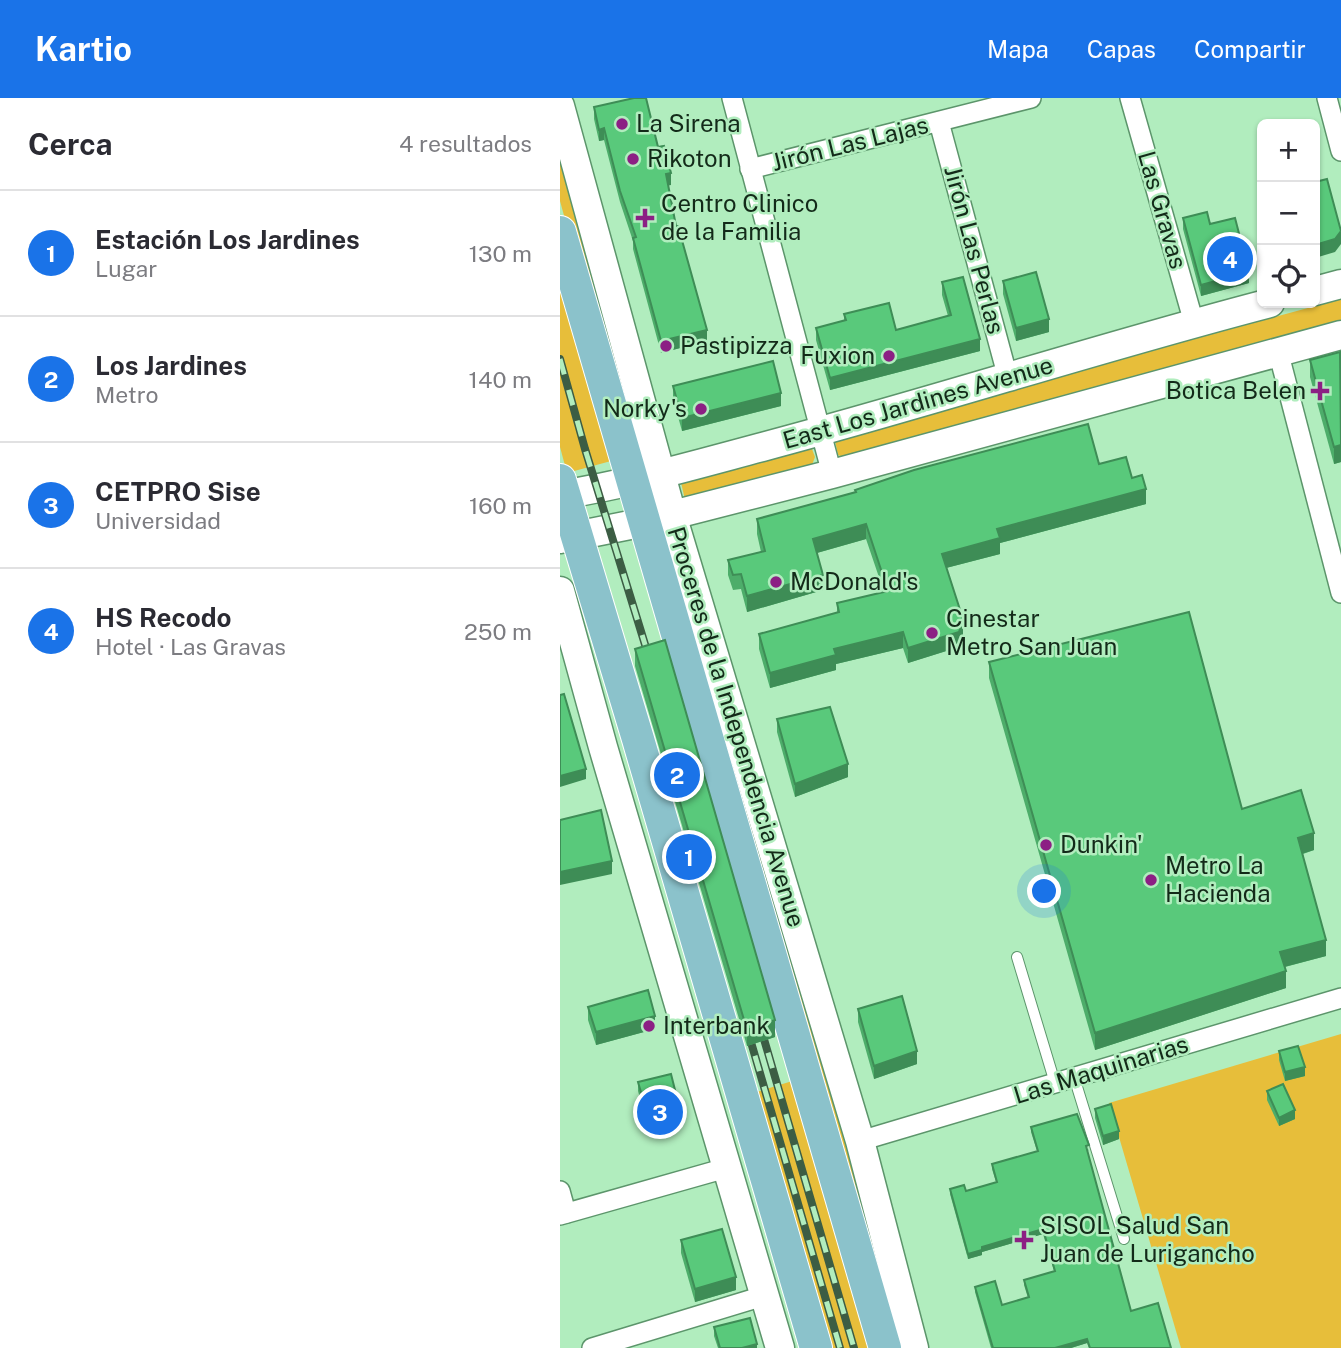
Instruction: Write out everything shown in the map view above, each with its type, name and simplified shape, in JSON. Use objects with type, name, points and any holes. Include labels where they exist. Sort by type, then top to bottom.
[{"type":"main road","name":"Proceres de la Independencia Avenue","points":[[560,106],[647,477],[885,1348]]},
{"type":"main road","name":"Proceres de la Independencia Avenue","points":[[560,232],[647,477]]},
{"type":"main road","points":[[1320,290],[1341,284]]},
{"type":"main road","name":"East Los Jardines Avenue","points":[[561,490],[647,477],[820,431],[1257,306]]},
{"type":"main road","name":"East Los Jardines Avenue","points":[[568,537],[659,519],[832,474],[1341,335]]},
{"type":"main road","points":[[561,490],[568,537],[638,739],[816,1348]]},
{"type":"main road","name":"Proceres de la Independencia Avenue","points":[[659,519],[860,1141],[914,1348]]},
{"type":"main road","points":[[560,591],[780,1348]]},
{"type":"street","points":[[732,98],[832,474]]},
{"type":"street","name":"Jirón Las Lajas","points":[[750,169],[1031,98]]},
{"type":"street","name":"Las Gravas","points":[[1130,98],[1194,323]]},
{"type":"street","points":[[1326,98],[1341,151]]},
{"type":"street","name":"Jirón Las Perlas","points":[[939,122],[1008,378]]},
{"type":"street","points":[[1278,351],[1341,593]]},
{"type":"street","name":"Las Maquinarias","points":[[860,1141],[1341,998]]},
{"type":"street","points":[[560,1191],[563,1214],[726,1168]]},
{"type":"street","points":[[602,1347],[763,1296]]},
{"type":"lane","points":[[1017,957],[1055,1083]]},
{"type":"lane","points":[[1074,1077],[1124,1239]]},
{"type":"shaded area","points":[[560,156],[640,455],[631,459],[560,201]]},
{"type":"shaded area","points":[[560,285],[611,461],[567,473],[560,447]]},
{"type":"shaded area","points":[[1341,299],[1341,321],[843,457],[838,455],[835,441],[839,435],[1308,308],[1320,308],[1320,305]]},
{"type":"shaded area","points":[[804,447],[812,449],[815,457],[812,465],[685,500],[680,478]]},
{"type":"shaded area","points":[[770,877],[908,1348],[894,1348],[760,881]]},
{"type":"shaded area","points":[[1341,1034],[1341,1348],[1181,1348],[1109,1103]]},
{"type":"shaded area","points":[[799,1079],[874,1348],[826,1348],[753,1093]]},
{"type":"building","points":[[646,98],[658,147],[664,146],[671,173],[666,174],[676,226],[707,330],[661,341],[633,238],[636,237],[620,191],[604,128],[599,130],[594,107]]},
{"type":"building","points":[[1327,179],[1341,231],[1335,239],[1320,244],[1320,182]]},
{"type":"building","points":[[1207,212],[1210,224],[1235,218],[1249,272],[1201,285],[1183,218]]},
{"type":"building","points":[[1036,272],[1049,319],[1016,328],[1003,281]]},
{"type":"building","points":[[963,277],[980,339],[830,378],[816,328],[846,320],[844,314],[889,303],[896,330],[951,315],[942,282]]},
{"type":"building","points":[[1340,352],[1341,445],[1334,447],[1310,360]]},
{"type":"building","points":[[773,361],[781,393],[682,418],[673,386]]},
{"type":"building","points":[[1088,424],[1099,464],[1126,457],[1132,478],[1142,475],[1146,489],[997,529],[1000,538],[942,554],[963,619],[959,632],[908,648],[903,632],[834,649],[836,655],[770,673],[759,634],[839,612],[837,603],[888,591],[866,524],[813,539],[823,575],[747,596],[741,574],[733,575],[728,560],[765,551],[757,519],[856,492],[855,490],[914,470]]},
{"type":"building","name":"Metro La Hacienda","points":[[1189,612],[1242,809],[1301,790],[1314,833],[1298,838],[1326,940],[1280,952],[1286,971],[1095,1033],[989,662]]},
{"type":"building","points":[[665,640],[775,1020],[747,1030],[635,649]]},
{"type":"building","points":[[564,694],[586,769],[560,776],[560,695]]},
{"type":"building","points":[[830,707],[848,764],[795,784],[777,719]]},
{"type":"building","points":[[601,810],[612,861],[560,872],[560,820]]},
{"type":"building","points":[[648,990],[655,1016],[596,1032],[588,1007]]},
{"type":"building","points":[[902,996],[917,1051],[874,1066],[858,1009]]},
{"type":"building","points":[[1298,1046],[1305,1067],[1285,1072],[1279,1051]]},
{"type":"building","points":[[671,1074],[677,1098],[645,1106],[638,1082]]},
{"type":"building","points":[[1283,1084],[1295,1110],[1279,1118],[1267,1091]]},
{"type":"building","points":[[1111,1104],[1119,1131],[1103,1136],[1095,1109]]},
{"type":"building","points":[[1077,1114],[1089,1145],[1086,1146],[1131,1311],[1158,1303],[1171,1348],[1090,1348],[1087,1339],[1055,1348],[993,1348],[975,1287],[995,1281],[1002,1305],[1029,1297],[1024,1280],[1055,1271],[1043,1229],[982,1247],[982,1250],[968,1254],[950,1189],[964,1185],[966,1191],[997,1182],[992,1164],[1038,1151],[1031,1127]]},
{"type":"building","points":[[722,1229],[736,1277],[695,1289],[681,1240]]},
{"type":"building","points":[[750,1318],[757,1344],[742,1348],[720,1348],[714,1327]]},
{"type":"railway","points":[[560,359],[651,664]]},
{"type":"railway","points":[[759,1022],[854,1348]]},
{"type":"railway","points":[[746,1025],[840,1348]]},
{"type":"place","name":"La Sirena","points":[[622,124]]},
{"type":"place","name":"Rikoton","points":[[633,159]]},
{"type":"place","name":"Centro Clinico de la Familia","points":[[645,218]]},
{"type":"place","name":"HS Recodo","points":[[1230,259]]},
{"type":"place","name":"Pastipizza","points":[[666,346]]},
{"type":"place","name":"Fuxion","points":[[889,356]]},
{"type":"place","name":"Botica Belen","points":[[1320,391]]},
{"type":"place","name":"Norky's","points":[[701,409]]},
{"type":"place","name":"McDonald's","points":[[776,582]]},
{"type":"place","name":"Cinestar Metro San Juan","points":[[932,633]]},
{"type":"place","name":"Los Jardines","points":[[677,775]]},
{"type":"place","name":"Dunkin'","points":[[1046,845]]},
{"type":"place","name":"Estación Los Jardines","points":[[689,857]]},
{"type":"place","name":"Metro La Hacienda","points":[[1151,880]]},
{"type":"place","name":"Interbank","points":[[649,1026]]},
{"type":"place","name":"CETPRO Sise","points":[[660,1112]]},
{"type":"place","name":"SISOL Salud San Juan de Lurigancho","points":[[1024,1240]]}]
